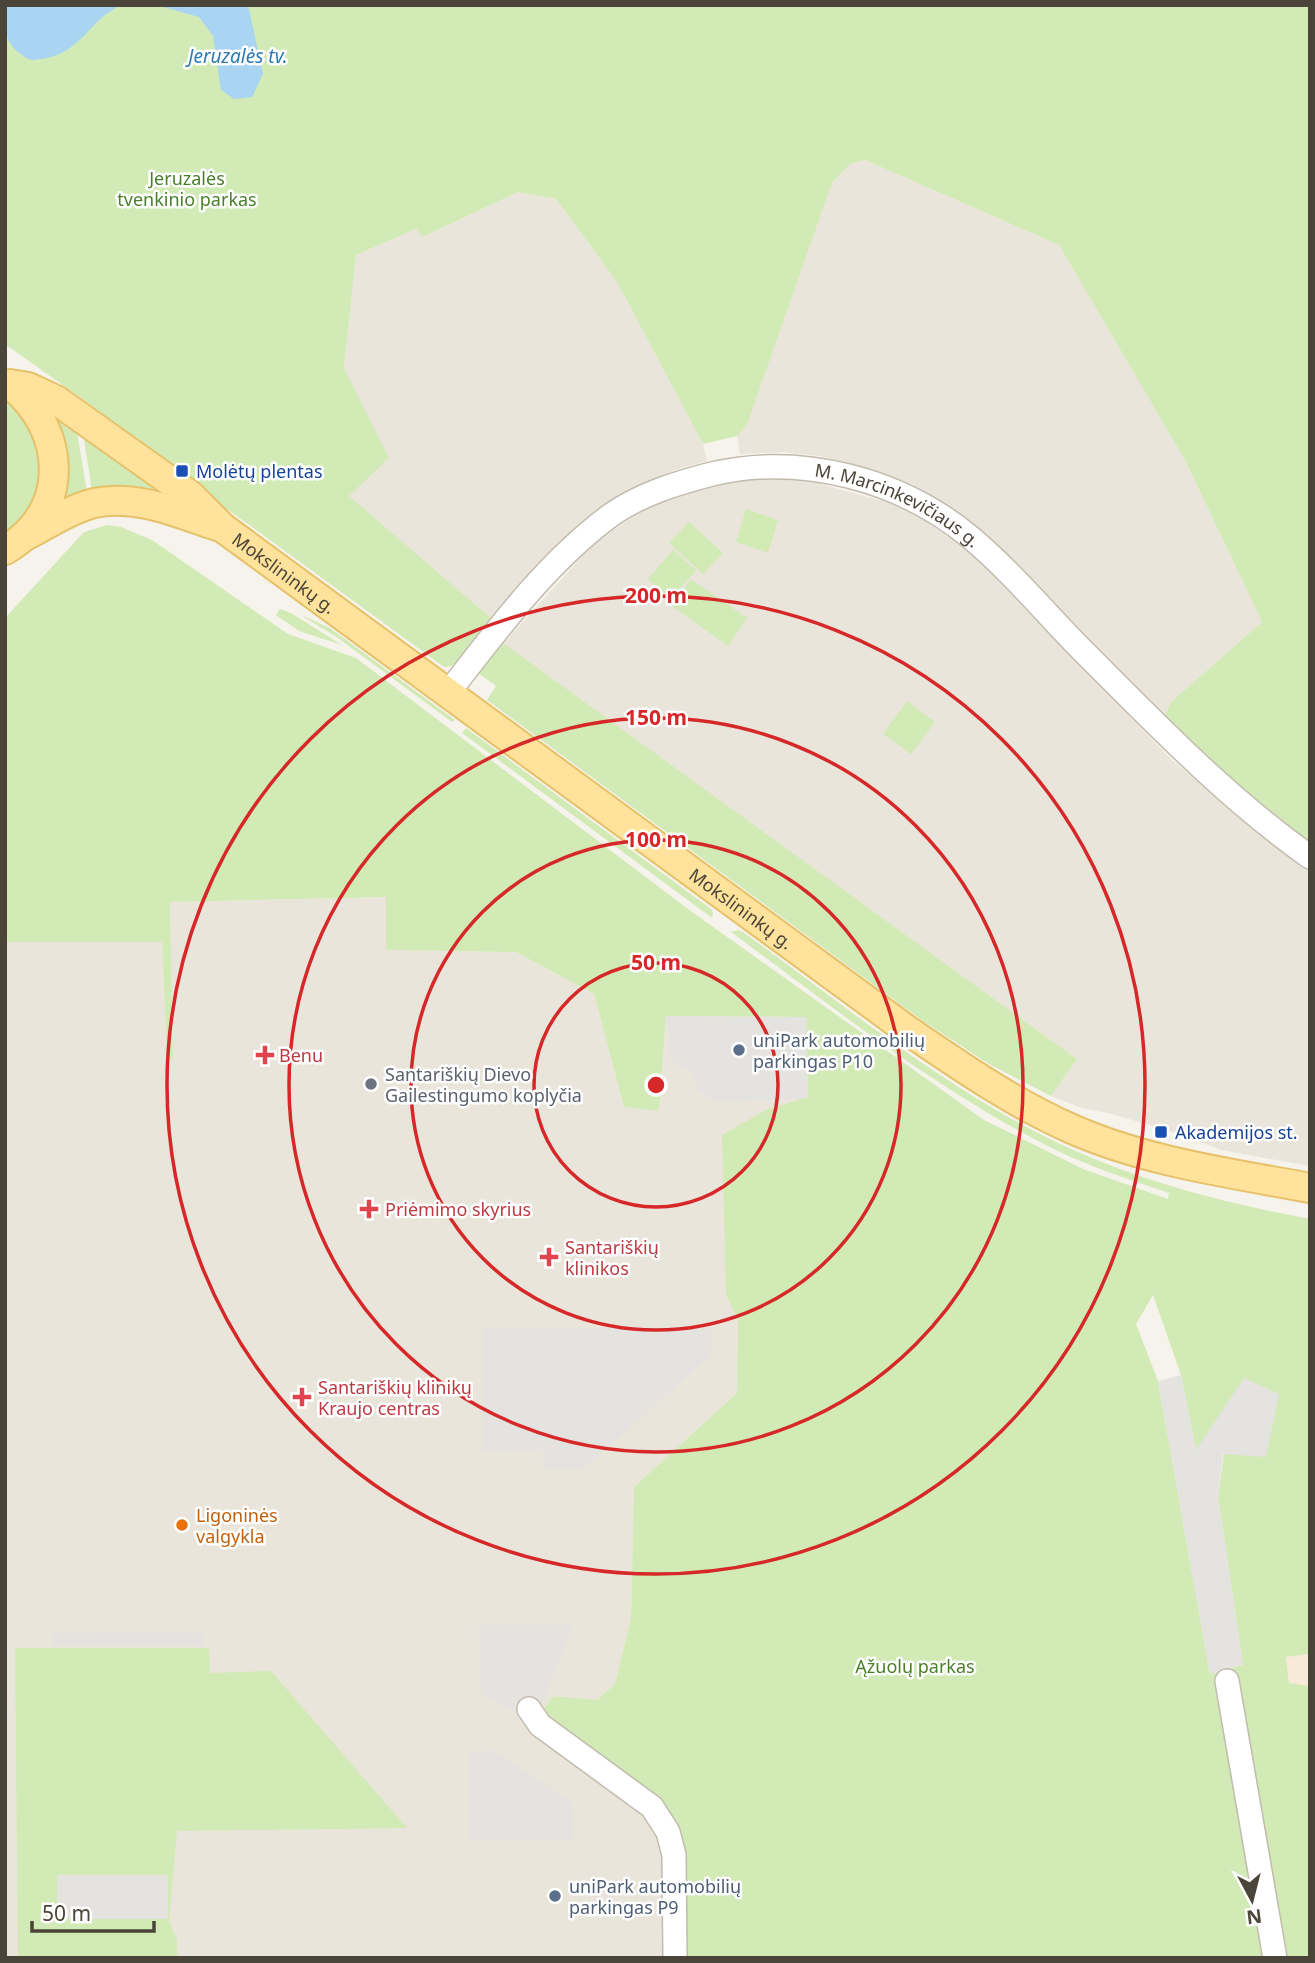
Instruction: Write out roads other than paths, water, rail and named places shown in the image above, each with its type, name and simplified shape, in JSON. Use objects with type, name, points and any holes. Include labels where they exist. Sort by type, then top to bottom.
[{"type":"main road","name":"Mokslininkų g.","points":[[8,383],[28,387],[56,400],[191,496],[223,528],[907,1030],[1007,1095],[1073,1130],[1132,1151],[1173,1162],[1310,1188]]},
{"type":"main road","points":[[8,383],[27,397],[40,414],[54,455],[50,497],[40,517],[13,550]]},
{"type":"main road","name":"Mokslininkų g.","points":[[13,550],[72,512],[93,504],[116,500],[152,504],[223,528]]},
{"type":"street","name":"M. Marcinkevičiaus g.","points":[[448,693],[507,618],[565,555],[614,513],[638,499],[664,488],[725,471],[793,466],[831,472],[892,490],[925,507],[969,537],[1008,572],[1078,646],[1212,777],[1254,814],[1310,857]]},
{"type":"street","points":[[1227,1681],[1275,1958]]},
{"type":"street","points":[[529,1709],[540,1726],[652,1807],[668,1832],[674,1855],[675,1958]]},
{"type":"water","points":[[5,5],[126,5],[115,8],[68,49],[55,56],[33,60],[18,51],[9,41],[5,28]]},
{"type":"water","name":"Jeruzalės tv.","points":[[156,5],[248,5],[263,74],[252,97],[234,99],[221,90],[213,36],[199,17]]},
{"type":"place","name":"Molėtų plentas","points":[[182,471]]},
{"type":"place","name":"uniPark automobilių parkingas P10","points":[[739,1050]]},
{"type":"place","name":"Benu","points":[[265,1055]]},
{"type":"place","name":"Santariškių Dievo Gailestingumo koplyčia","points":[[371,1084]]},
{"type":"place","name":"Akademijos st.","points":[[1161,1132]]},
{"type":"place","name":"Priėmimo skyrius","points":[[369,1209]]},
{"type":"place","name":"Santariškių klinikos","points":[[549,1257]]},
{"type":"place","name":"Santariškių klinikų Kraujo centras","points":[[302,1397]]},
{"type":"place","name":"Ligoninės valgykla","points":[[182,1525]]},
{"type":"place","name":"uniPark automobilių parkingas P9","points":[[555,1896]]},
{"type":"park label","name":"Jeruzalės tvenkinio parkas","points":[[187,188]]},
{"type":"park label","name":"Ąžuolų parkas","points":[[915,1666]]}]
